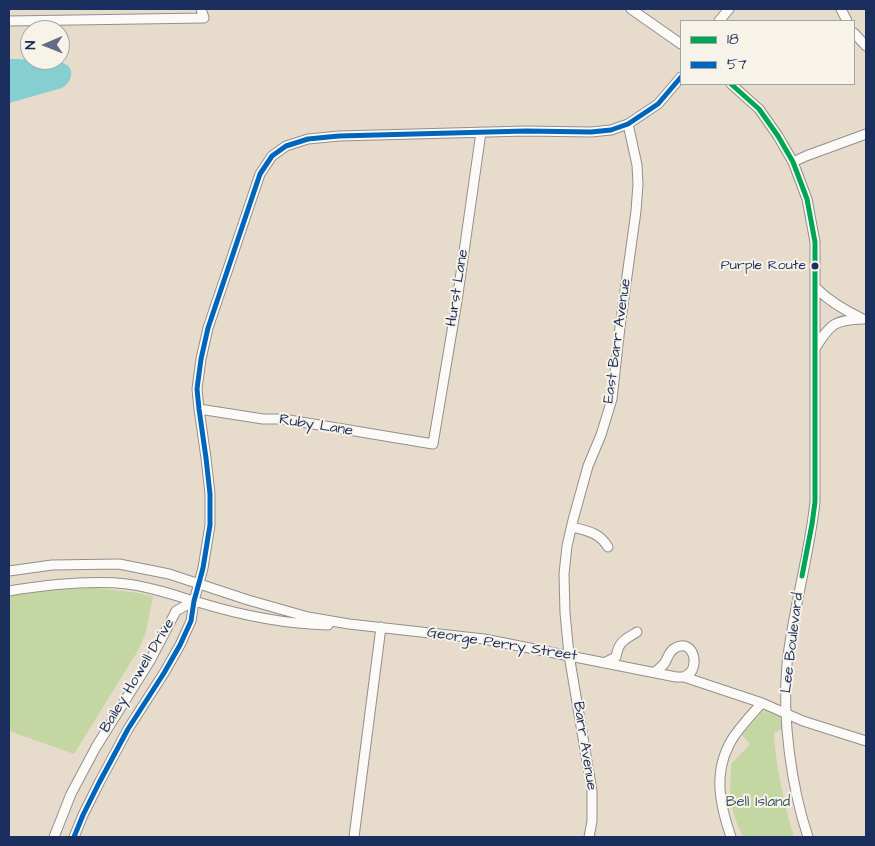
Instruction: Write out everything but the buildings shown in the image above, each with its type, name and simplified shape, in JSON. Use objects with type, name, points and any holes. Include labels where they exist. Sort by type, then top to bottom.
[{"type":"street","points":[[9,21],[204,18],[201,9]]},
{"type":"street","points":[[631,9],[680,43]]},
{"type":"street","points":[[720,20],[729,9]]},
{"type":"street","points":[[855,35],[866,46]]},
{"type":"street","points":[[194,601],[210,526],[210,494],[199,409],[200,367],[208,328],[260,174],[272,156],[286,146],[308,139],[481,132],[591,132],[610,130],[628,124],[658,104],[680,78]]},
{"type":"street","name":"Lee Boulevard","points":[[732,85],[759,109],[793,162],[807,199],[815,242],[815,502],[787,665],[787,714],[791,766],[808,837]]},
{"type":"street","name":"East Barr Avenue","points":[[569,656],[564,574],[567,546],[588,466],[601,436],[612,400],[636,211],[637,165],[628,124]]},
{"type":"street","name":"Hurst Lane","points":[[434,444],[481,132]]},
{"type":"street","points":[[793,162],[866,134]]},
{"type":"street","points":[[816,288],[825,297],[843,309],[865,320]]},
{"type":"street","points":[[815,348],[825,332],[838,322],[844,320],[865,320]]},
{"type":"street","name":"Ruby Lane","points":[[199,409],[434,444]]},
{"type":"street","points":[[572,527],[596,534],[604,540],[608,547]]},
{"type":"street","name":"George Perry Street","points":[[9,570],[52,564],[119,564],[169,574],[308,617],[381,628],[484,638],[604,663],[684,677],[762,703],[803,721],[866,741]]},
{"type":"street","name":"George Perry Street","points":[[9,590],[51,585],[126,584],[162,591],[271,621],[311,625],[349,624]]},
{"type":"street","name":"Bailey Howell Drive","points":[[54,837],[70,794],[96,746],[151,659],[176,611],[194,601]]},
{"type":"street","name":"Bailey Howell Drive","points":[[74,837],[87,807],[128,729],[149,698],[180,645],[191,621],[194,601]]},
{"type":"street","points":[[354,837],[381,628]]},
{"type":"street","points":[[604,663],[616,657],[618,647],[636,632]]},
{"type":"street","points":[[655,672],[676,647],[688,647],[693,651],[694,661],[690,672],[684,677]]},
{"type":"street","name":"Barr Avenue","points":[[569,656],[592,791],[592,821],[589,837]]},
{"type":"street","points":[[731,837],[724,814],[720,790],[721,762],[730,741],[762,703]]},
{"type":"green space","points":[[95,588],[153,596],[146,632],[139,649],[74,754],[9,731],[9,596],[56,590]]},
{"type":"green space","name":"Bell Island","points":[[766,710],[779,716],[783,723],[782,729],[774,733],[775,746],[781,786],[794,837],[743,837],[733,811],[731,764],[750,744],[742,735],[761,713]]},
{"type":"water","points":[[9,59],[20,59],[20,70],[71,70],[68,83],[62,88],[9,103]]},
{"type":"transit line","name":"57","points":[[74,837],[83,815],[128,729],[164,673],[191,621],[210,525],[210,494],[197,389],[201,359],[208,328],[260,174],[272,156],[286,146],[308,139],[339,136],[526,131],[591,132],[611,130],[628,124],[658,104],[680,78]]},
{"type":"transit line","name":"18","points":[[732,85],[759,109],[793,162],[807,199],[815,242],[815,502],[802,576]]},
{"type":"place","name":"Purple Route","points":[[815,266]]}]
